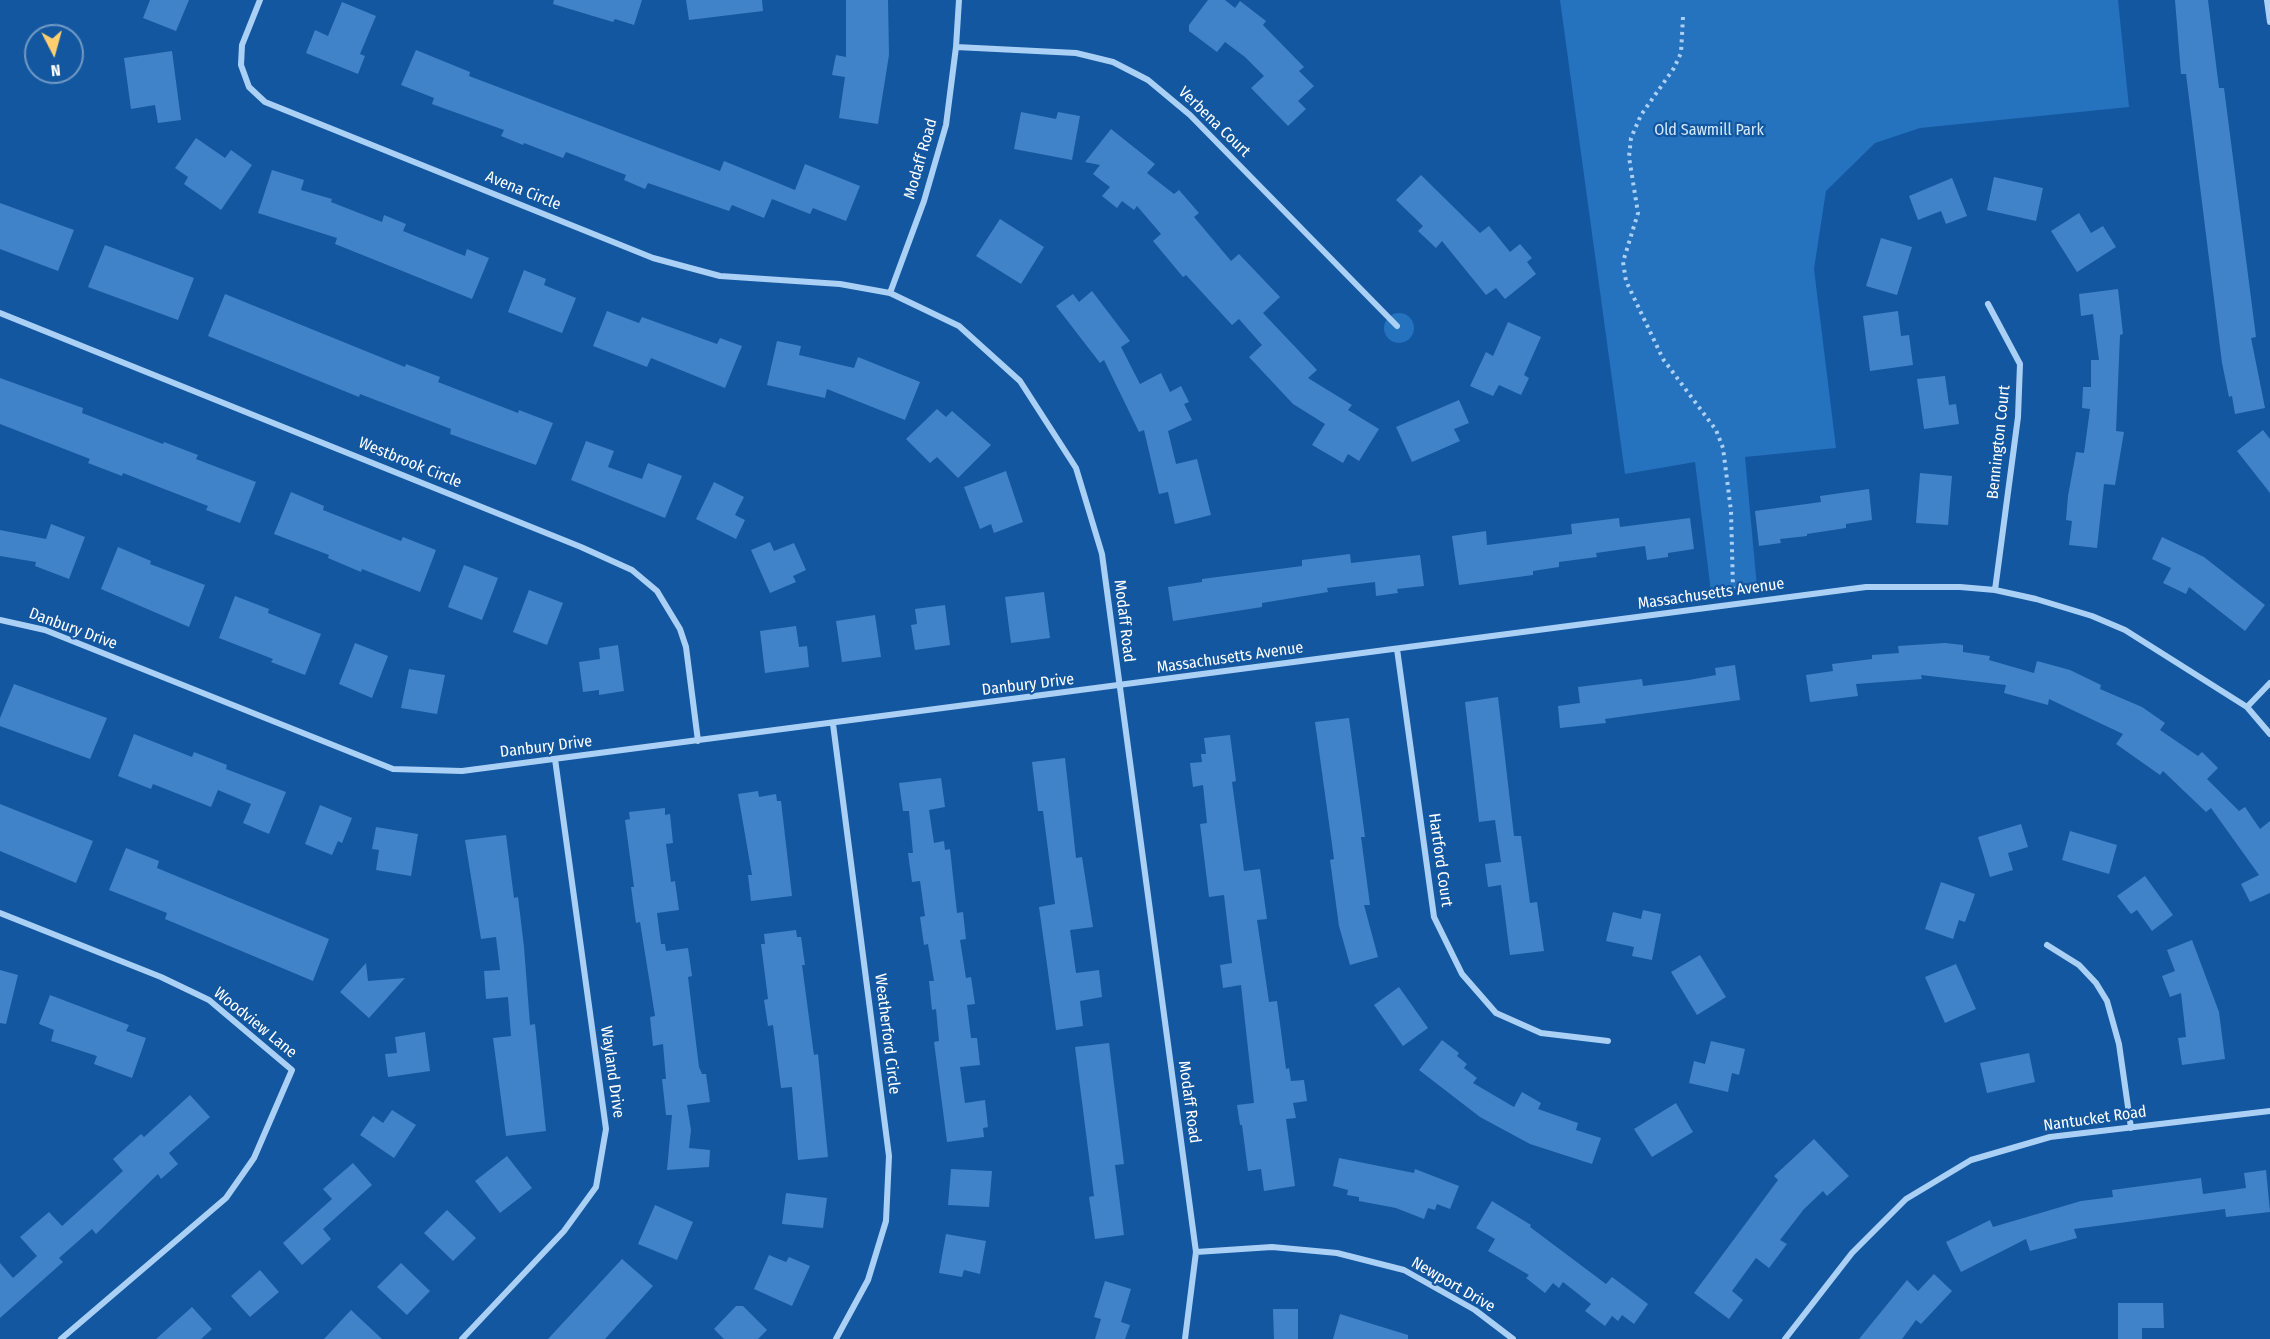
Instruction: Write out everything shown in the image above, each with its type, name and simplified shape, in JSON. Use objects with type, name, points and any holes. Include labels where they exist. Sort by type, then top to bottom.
[{"type":"street","name":"Avena Circle","points":[[260,0],[242,45],[241,65],[249,87],[265,102],[653,258],[720,276],[840,284],[890,292]]},
{"type":"street","name":"Modaff Road","points":[[959,0],[946,125],[924,201],[890,292],[959,326],[1020,381],[1076,468],[1102,554],[1197,1252],[1185,1339]]},
{"type":"street","points":[[2267,0],[2270,22]]},
{"type":"street","name":"Verbena Court","points":[[956,46],[1076,53],[1113,62],[1148,80],[1190,115],[1397,326]]},
{"type":"street","name":"Bennington Court","points":[[1988,304],[2020,364],[2018,417],[1995,590]]},
{"type":"street","name":"Westbrook Circle","points":[[0,313],[581,547],[632,570],[657,591],[680,629],[686,647],[698,741]]},
{"type":"street","name":"Massachusetts Avenue","points":[[1119,687],[1866,587],[1925,585],[1995,590],[2064,607],[2125,630],[2247,707],[2270,734]]},
{"type":"street","name":"Danbury Drive","points":[[0,620],[45,630],[393,769],[462,771],[1119,687]]},
{"type":"street","name":"Hartford Court","points":[[1397,650],[1434,917],[1462,974],[1496,1013],[1541,1033],[1608,1041]]},
{"type":"street","points":[[2247,707],[2270,683]]},
{"type":"street","name":"Weatherford Circle","points":[[832,724],[889,1156],[886,1221],[868,1280],[836,1339]]},
{"type":"street","name":"Wayland Drive","points":[[462,1339],[564,1231],[596,1187],[606,1130],[555,759]]},
{"type":"street","name":"Woodview Lane","points":[[0,913],[161,977],[209,1000],[292,1070],[254,1158],[226,1198],[61,1339]]},
{"type":"street","points":[[2047,945],[2079,965],[2096,983],[2107,1001],[2119,1044],[2131,1128]]},
{"type":"street","name":"Nantucket Road","points":[[1785,1339],[1852,1253],[1906,1199],[1971,1160],[2050,1137],[2270,1111]]},
{"type":"street","name":"Newport Drive","points":[[1197,1252],[1283,1248],[1337,1253],[1404,1270],[1475,1310],[1513,1339]]},
{"type":"path","points":[[1683,17],[1681,53],[1674,68],[1641,115],[1631,138],[1629,157],[1638,213],[1623,262],[1626,281],[1663,359],[1716,430],[1724,448],[1731,511],[1733,588]]},
{"type":"green space","name":"Old Sawmill Park","points":[[1560,0],[2118,0],[2129,107],[1920,128],[1875,143],[1826,191],[1814,269],[1836,448],[1745,457],[1757,587],[1711,592],[1695,462],[1625,474]]},
{"type":"green space","points":[[1399,313],[1410,317],[1414,328],[1410,339],[1399,343],[1388,339],[1384,328],[1388,317]]},
{"type":"building","points":[[150,0],[189,0],[176,31],[143,18]]},
{"type":"building","points":[[554,0],[642,0],[634,25],[615,19],[613,22],[553,4]]},
{"type":"building","points":[[686,0],[762,0],[763,11],[689,20]]},
{"type":"building","points":[[846,0],[888,0],[889,55],[878,124],[839,118],[845,77],[832,75],[836,55],[846,57]]},
{"type":"building","points":[[1208,0],[1225,0],[1235,8],[1240,1],[1266,21],[1263,25],[1304,67],[1299,71],[1314,86],[1298,101],[1306,109],[1288,126],[1251,88],[1264,76],[1245,57],[1225,42],[1217,52],[1189,31],[1189,25]]},
{"type":"building","points":[[2175,0],[2208,0],[2219,88],[2224,88],[2256,337],[2251,338],[2265,408],[2235,414],[2222,363],[2186,74],[2181,74]]},
{"type":"building","points":[[342,2],[376,16],[360,54],[365,56],[358,74],[306,53],[315,30],[328,36]]},
{"type":"building","points":[[416,50],[470,72],[469,76],[720,171],[724,161],[795,190],[805,164],[860,186],[846,221],[813,208],[810,214],[772,199],[764,218],[732,205],[729,211],[648,183],[645,189],[624,180],[626,175],[566,152],[563,158],[524,143],[523,145],[501,136],[504,130],[432,104],[434,98],[401,85]]},
{"type":"building","points":[[172,51],[181,120],[158,123],[155,105],[131,109],[124,58]]},
{"type":"building","points":[[1021,112],[1056,119],[1058,112],[1080,116],[1072,160],[1014,149]]},
{"type":"building","points":[[1111,129],[1155,164],[1147,173],[1174,194],[1179,190],[1199,213],[1194,217],[1231,261],[1239,254],[1280,297],[1263,313],[1317,370],[1308,378],[1352,405],[1348,410],[1379,429],[1359,461],[1348,454],[1343,463],[1312,445],[1325,424],[1293,404],[1249,357],[1262,345],[1239,319],[1232,325],[1186,275],[1183,277],[1153,241],[1161,234],[1137,206],[1134,210],[1122,201],[1117,208],[1102,196],[1110,187],[1093,174],[1100,165],[1085,162]]},
{"type":"building","points":[[196,138],[225,158],[231,150],[252,165],[221,210],[184,184],[188,177],[175,168]]},
{"type":"building","points":[[272,170],[304,180],[301,190],[332,199],[331,202],[382,222],[384,215],[406,224],[403,231],[465,256],[467,249],[489,258],[472,299],[335,244],[337,238],[258,213]]},
{"type":"building","points":[[1421,175],[1480,233],[1489,226],[1510,252],[1520,244],[1532,258],[1527,262],[1536,274],[1505,299],[1496,288],[1486,295],[1442,241],[1436,248],[1418,231],[1423,226],[1396,200]]},
{"type":"building","points":[[1994,177],[2043,188],[2036,221],[1987,210]]},
{"type":"building","points":[[1952,178],[1967,216],[1946,224],[1941,211],[1918,220],[1909,196]]},
{"type":"building","points":[[0,203],[74,230],[58,271],[0,249]]},
{"type":"building","points":[[2079,213],[2091,233],[2103,226],[2116,247],[2077,272],[2051,231]]},
{"type":"building","points":[[1000,219],[1044,247],[1021,284],[976,256]]},
{"type":"building","points":[[1881,238],[1912,247],[1897,295],[1866,286]]},
{"type":"building","points":[[105,245],[194,278],[178,320],[88,287]]},
{"type":"building","points":[[524,270],[546,279],[544,285],[576,298],[562,333],[508,312]]},
{"type":"building","points":[[2118,289],[2123,334],[2120,335],[2116,431],[2124,432],[2115,485],[2104,484],[2097,548],[2069,545],[2072,521],[2066,520],[2068,496],[2076,452],[2084,453],[2090,409],[2082,408],[2083,387],[2091,387],[2091,360],[2099,360],[2093,314],[2081,316],[2079,294]]},
{"type":"building","points":[[1092,291],[1130,341],[1121,347],[1140,384],[1161,373],[1170,392],[1181,386],[1189,402],[1184,404],[1192,420],[1168,431],[1176,464],[1197,459],[1211,515],[1175,524],[1168,492],[1159,494],[1144,430],[1139,432],[1104,360],[1100,363],[1056,306],[1073,294],[1079,302]]},
{"type":"building","points":[[225,294],[405,367],[406,364],[440,377],[438,382],[518,413],[519,410],[553,423],[536,465],[450,434],[451,429],[360,394],[359,397],[208,336]]},
{"type":"building","points":[[607,311],[639,323],[642,317],[717,344],[720,338],[742,346],[725,388],[651,358],[647,367],[593,346]]},
{"type":"building","points":[[1898,311],[1901,336],[1909,335],[1913,365],[1870,371],[1863,316]]},
{"type":"building","points":[[1508,322],[1541,337],[1524,375],[1529,378],[1521,395],[1499,385],[1493,396],[1470,386],[1486,352],[1493,356]]},
{"type":"building","points":[[777,341],[801,346],[799,355],[854,368],[858,357],[920,382],[905,420],[827,389],[825,398],[767,385]]},
{"type":"building","points":[[1945,376],[1949,405],[1956,404],[1959,424],[1924,429],[1917,379]]},
{"type":"building","points":[[0,378],[83,408],[82,413],[198,455],[196,459],[256,482],[240,523],[206,510],[208,506],[123,473],[122,476],[88,463],[90,459],[0,424]]},
{"type":"building","points":[[1459,400],[1469,423],[1454,429],[1460,441],[1412,462],[1396,427]]},
{"type":"building","points":[[937,409],[946,417],[952,411],[991,445],[958,478],[937,457],[930,463],[906,439]]},
{"type":"building","points":[[2263,430],[2270,439],[2270,493],[2237,451]]},
{"type":"building","points":[[586,441],[614,451],[608,467],[642,479],[648,463],[682,476],[665,518],[571,480]]},
{"type":"building","points":[[1006,471],[1023,522],[994,533],[991,524],[980,529],[964,487]]},
{"type":"building","points":[[1920,473],[1952,476],[1948,525],[1916,523]]},
{"type":"building","points":[[714,482],[744,497],[735,515],[745,520],[736,539],[696,519]]},
{"type":"building","points":[[1869,489],[1872,520],[1846,524],[1846,528],[1780,539],[1781,543],[1759,546],[1755,511],[1821,502],[1820,496]]},
{"type":"building","points":[[291,492],[324,506],[323,510],[401,541],[403,537],[436,550],[420,592],[362,569],[361,572],[328,558],[329,555],[274,534]]},
{"type":"building","points":[[1619,518],[1620,527],[1690,518],[1694,549],[1668,553],[1668,557],[1647,560],[1645,546],[1596,553],[1597,557],[1559,562],[1559,567],[1533,571],[1533,575],[1459,585],[1452,536],[1486,531],[1487,545],[1572,534],[1571,524]]},
{"type":"building","points":[[51,524],[85,537],[69,579],[35,566],[36,562],[0,556],[0,530],[46,539]]},
{"type":"building","points":[[2162,537],[2204,557],[2265,605],[2245,631],[2189,587],[2186,594],[2163,583],[2171,568],[2152,559]]},
{"type":"building","points":[[770,542],[774,551],[794,543],[806,570],[793,576],[796,582],[770,593],[751,550]]},
{"type":"building","points":[[118,547],[151,561],[150,564],[205,585],[189,627],[101,589]]},
{"type":"building","points":[[1350,554],[1351,563],[1420,555],[1424,586],[1397,589],[1398,593],[1376,596],[1375,582],[1327,588],[1328,592],[1262,603],[1262,607],[1173,621],[1168,587],[1202,582],[1202,579],[1302,566],[1302,560]]},
{"type":"building","points":[[464,565],[498,578],[482,620],[448,607]]},
{"type":"building","points":[[529,590],[563,603],[547,645],[513,632]]},
{"type":"building","points":[[1044,592],[1050,638],[1011,643],[1005,597]]},
{"type":"building","points":[[235,596],[269,609],[268,613],[321,634],[305,675],[271,662],[273,659],[219,638]]},
{"type":"building","points":[[945,605],[950,645],[915,650],[911,625],[917,624],[915,609]]},
{"type":"building","points":[[875,615],[881,657],[842,662],[836,621]]},
{"type":"building","points":[[796,626],[799,647],[807,646],[809,667],[765,673],[760,631]]},
{"type":"building","points":[[355,643],[388,656],[372,698],[339,684]]},
{"type":"building","points":[[1945,643],[1963,645],[1963,652],[1990,656],[1989,660],[2034,673],[2037,661],[2070,670],[2101,685],[2100,689],[2142,707],[2165,723],[2160,730],[2198,756],[2202,752],[2218,768],[2207,779],[2239,811],[2245,807],[2260,829],[2270,821],[2270,893],[2250,902],[2241,884],[2259,875],[2211,808],[2206,812],[2163,771],[2160,775],[2116,744],[2123,734],[2049,699],[2048,705],[2004,693],[2006,685],[1921,675],[1922,679],[1856,684],[1858,696],[1810,702],[1806,675],[1833,671],[1832,664],[1872,659],[1872,655],[1899,653],[1898,646]]},
{"type":"building","points":[[618,645],[624,691],[599,695],[599,690],[583,692],[579,662],[600,659],[599,648]]},
{"type":"building","points":[[1735,665],[1740,700],[1605,719],[1606,723],[1560,728],[1558,706],[1580,703],[1578,687],[1642,679],[1643,686],[1689,680],[1716,675],[1715,668]]},
{"type":"building","points":[[409,669],[445,675],[437,714],[401,708]]},
{"type":"building","points":[[14,684],[107,718],[90,759],[0,726],[0,718]]},
{"type":"building","points":[[1498,697],[1514,836],[1521,836],[1530,903],[1537,902],[1544,951],[1510,955],[1501,885],[1488,887],[1485,864],[1501,862],[1495,820],[1479,822],[1465,702]]},
{"type":"building","points":[[1349,718],[1365,837],[1361,837],[1370,905],[1364,905],[1378,957],[1350,965],[1339,926],[1330,860],[1334,859],[1315,722]]},
{"type":"building","points":[[134,734],[192,757],[194,752],[227,765],[226,769],[286,792],[269,834],[243,823],[251,804],[218,790],[211,807],[153,784],[151,789],[118,776]]},
{"type":"building","points":[[1230,735],[1236,781],[1232,782],[1244,871],[1260,869],[1267,919],[1257,920],[1269,1002],[1277,1001],[1286,1069],[1289,1068],[1291,1081],[1304,1080],[1307,1101],[1293,1103],[1296,1118],[1286,1119],[1295,1186],[1264,1191],[1261,1169],[1248,1171],[1237,1105],[1254,1103],[1241,985],[1223,988],[1220,965],[1232,963],[1224,895],[1209,897],[1200,824],[1207,823],[1203,785],[1193,787],[1190,763],[1202,762],[1201,754],[1206,754],[1204,738]]},
{"type":"building","points":[[1065,758],[1076,858],[1082,857],[1093,927],[1070,930],[1076,973],[1099,970],[1102,997],[1080,1001],[1083,1026],[1056,1030],[1039,907],[1055,904],[1043,811],[1038,811],[1032,762]]},
{"type":"building","points":[[941,778],[945,807],[929,810],[934,843],[944,841],[945,850],[950,849],[957,913],[963,912],[966,939],[960,940],[966,978],[971,977],[975,1004],[967,1005],[971,1038],[977,1038],[980,1065],[960,1067],[965,1103],[985,1100],[988,1127],[983,1128],[984,1137],[947,1142],[934,1042],[939,1041],[936,1009],[932,1010],[929,981],[934,981],[928,944],[924,945],[920,917],[925,916],[920,881],[912,882],[908,853],[913,853],[909,811],[903,811],[899,783]]},
{"type":"building","points":[[758,791],[759,797],[776,794],[777,801],[781,801],[792,896],[751,901],[748,875],[752,875],[738,794]]},
{"type":"building","points":[[0,804],[93,841],[76,883],[0,851]]},
{"type":"building","points":[[320,805],[352,818],[342,843],[338,841],[332,855],[305,844]]},
{"type":"building","points":[[665,808],[665,815],[670,814],[673,843],[666,844],[671,882],[675,881],[679,910],[657,913],[661,944],[665,944],[666,951],[688,948],[692,976],[688,977],[699,1067],[702,1074],[706,1074],[710,1102],[687,1105],[691,1130],[689,1148],[710,1150],[709,1167],[667,1170],[672,1115],[666,1115],[662,1079],[666,1079],[663,1044],[653,1046],[650,1017],[655,1016],[640,922],[636,923],[631,887],[634,887],[625,820],[630,819],[629,812]]},
{"type":"building","points":[[2021,824],[2028,847],[2008,853],[2013,870],[1990,877],[1978,837]]},
{"type":"building","points":[[376,827],[418,834],[411,876],[376,870],[379,850],[372,849]]},
{"type":"building","points":[[2070,831],[2117,845],[2109,874],[2062,860]]},
{"type":"building","points":[[506,835],[514,898],[518,897],[530,1025],[535,1024],[546,1131],[506,1136],[493,1038],[511,1036],[508,997],[486,999],[484,971],[500,970],[496,937],[481,939],[465,840]]},
{"type":"building","points":[[126,848],[159,861],[157,868],[329,939],[313,981],[165,919],[167,913],[109,890]]},
{"type":"building","points":[[2145,876],[2173,915],[2152,931],[2137,910],[2131,914],[2117,896]]},
{"type":"building","points":[[1941,882],[1975,894],[1965,922],[1959,920],[1953,939],[1925,929]]},
{"type":"building","points":[[1643,910],[1661,914],[1652,960],[1632,956],[1634,947],[1606,941],[1613,912],[1641,919]]},
{"type":"building","points":[[796,930],[797,937],[801,937],[805,965],[802,965],[814,1055],[818,1054],[828,1157],[798,1160],[792,1087],[781,1088],[773,1025],[768,1026],[764,1000],[768,999],[761,944],[765,944],[764,934]]},
{"type":"building","points":[[2192,940],[2219,1012],[2225,1059],[2182,1065],[2178,1038],[2186,1037],[2181,993],[2170,997],[2162,976],[2175,971],[2167,950]]},
{"type":"building","points":[[1700,955],[1726,997],[1697,1015],[1671,972]]},
{"type":"building","points":[[366,963],[368,981],[405,978],[369,1018],[340,992]]},
{"type":"building","points":[[1956,964],[1976,1009],[1945,1023],[1925,977]]},
{"type":"building","points":[[0,970],[18,975],[6,1024],[0,1023]]},
{"type":"building","points":[[1399,987],[1428,1028],[1403,1046],[1374,1005]]},
{"type":"building","points":[[50,995],[129,1025],[126,1031],[146,1038],[132,1078],[94,1064],[97,1056],[51,1041],[54,1030],[39,1024]]},
{"type":"building","points":[[425,1032],[430,1071],[388,1077],[385,1054],[397,1053],[395,1037]]},
{"type":"building","points":[[1442,1040],[1459,1053],[1457,1056],[1467,1064],[1464,1068],[1477,1078],[1473,1083],[1514,1107],[1522,1092],[1541,1103],[1538,1109],[1578,1123],[1576,1130],[1601,1138],[1592,1164],[1530,1144],[1480,1117],[1419,1070]]},
{"type":"building","points":[[1711,1041],[1745,1049],[1739,1075],[1732,1073],[1728,1092],[1689,1083],[1694,1061],[1705,1064]]},
{"type":"building","points":[[1109,1043],[1124,1164],[1115,1165],[1124,1235],[1095,1239],[1089,1197],[1094,1196],[1075,1047]]},
{"type":"building","points":[[2029,1053],[2035,1082],[1987,1093],[1980,1063]]},
{"type":"building","points":[[190,1095],[210,1117],[169,1153],[178,1164],[161,1179],[158,1174],[96,1234],[92,1229],[59,1258],[63,1262],[0,1318],[0,1263],[13,1278],[37,1256],[20,1237],[49,1212],[62,1226],[123,1171],[113,1159],[141,1134],[144,1137]]},
{"type":"building","points":[[1676,1103],[1693,1132],[1652,1157],[1634,1129]]},
{"type":"building","points":[[392,1110],[416,1125],[394,1158],[360,1135],[373,1116],[383,1123]]},
{"type":"building","points":[[1814,1139],[1849,1176],[1827,1196],[1823,1191],[1804,1209],[1780,1240],[1787,1244],[1769,1268],[1756,1258],[1732,1291],[1743,1300],[1729,1319],[1694,1293],[1778,1180],[1774,1176]]},
{"type":"building","points":[[507,1156],[532,1188],[500,1213],[475,1181]]},
{"type":"building","points":[[1339,1158],[1414,1173],[1415,1169],[1459,1186],[1450,1209],[1437,1204],[1435,1210],[1428,1208],[1424,1219],[1396,1208],[1359,1201],[1359,1197],[1347,1195],[1348,1190],[1333,1186]]},
{"type":"building","points":[[353,1163],[372,1185],[323,1229],[331,1239],[302,1265],[283,1243],[332,1199],[323,1189]]},
{"type":"building","points":[[951,1169],[992,1171],[989,1207],[948,1205]]},
{"type":"building","points":[[2266,1170],[2270,1212],[2226,1217],[2225,1209],[2074,1229],[2077,1238],[2030,1251],[2026,1239],[1961,1272],[1946,1242],[1990,1220],[1993,1227],[2081,1201],[2113,1197],[2112,1190],[2201,1178],[2203,1194],[2246,1188],[2244,1173]]},
{"type":"building","points":[[786,1193],[827,1198],[823,1228],[782,1224]]},
{"type":"building","points":[[1492,1201],[1531,1225],[1530,1227],[1606,1284],[1612,1277],[1648,1304],[1634,1324],[1622,1315],[1618,1321],[1612,1316],[1605,1326],[1585,1311],[1591,1304],[1563,1282],[1559,1288],[1553,1283],[1545,1293],[1526,1278],[1529,1275],[1488,1251],[1495,1239],[1476,1228]]},
{"type":"building","points":[[655,1205],[693,1222],[677,1260],[638,1244]]},
{"type":"building","points":[[447,1210],[476,1238],[453,1261],[424,1233]]},
{"type":"building","points":[[946,1234],[986,1241],[980,1274],[964,1270],[962,1277],[939,1273]]},
{"type":"building","points":[[769,1255],[786,1262],[789,1257],[810,1266],[792,1306],[754,1289]]},
{"type":"building","points":[[622,1259],[653,1286],[605,1339],[548,1339]]},
{"type":"building","points":[[401,1263],[430,1291],[407,1315],[377,1287]]},
{"type":"building","points":[[260,1270],[279,1292],[250,1317],[231,1296]]},
{"type":"building","points":[[1934,1274],[1952,1291],[1921,1324],[1916,1320],[1902,1339],[1859,1339],[1907,1280],[1918,1291]]},
{"type":"building","points":[[1105,1281],[1131,1289],[1121,1322],[1130,1325],[1125,1339],[1095,1339],[1101,1319],[1094,1317]]},
{"type":"building","points":[[2118,1303],[2163,1303],[2164,1328],[2142,1328],[2142,1339],[2118,1339]]},
{"type":"building","points":[[736,1306],[743,1306],[767,1330],[758,1339],[724,1339],[714,1329]]},
{"type":"building","points":[[192,1307],[212,1329],[201,1339],[156,1339]]},
{"type":"building","points":[[1273,1309],[1298,1309],[1298,1339],[1274,1339]]},
{"type":"building","points":[[351,1310],[382,1339],[324,1339]]},
{"type":"building","points":[[1340,1314],[1408,1335],[1408,1339],[1333,1339]]}]
